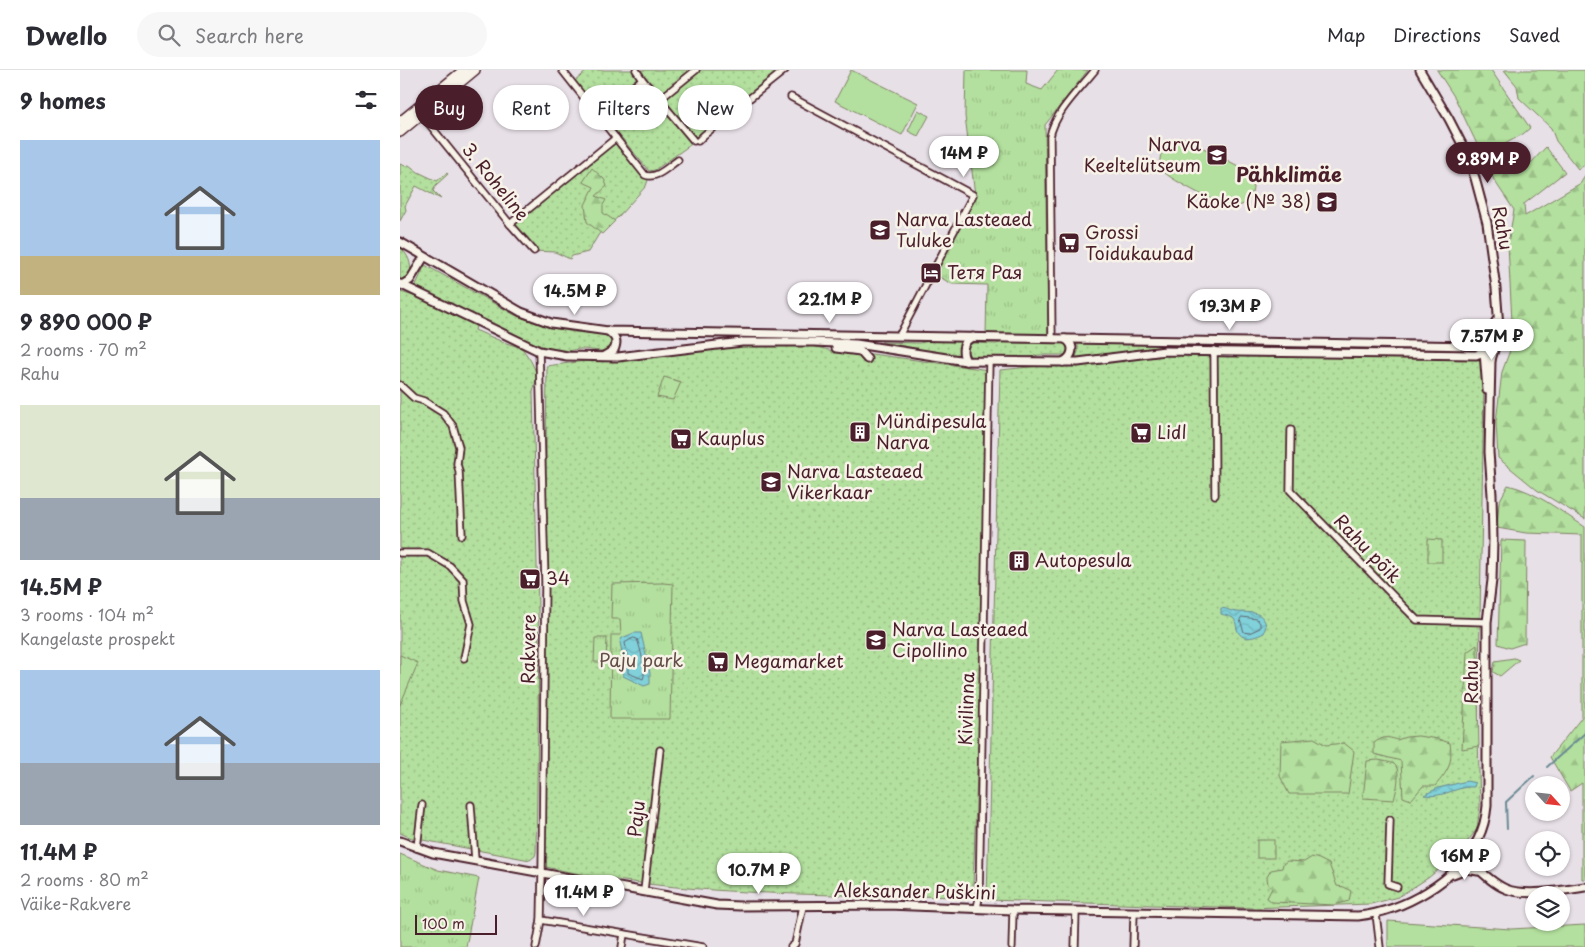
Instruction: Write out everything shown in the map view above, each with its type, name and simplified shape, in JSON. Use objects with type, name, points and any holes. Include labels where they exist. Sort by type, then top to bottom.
[{"type":"highway","points":[[448,85],[464,70]]},
{"type":"highway","points":[[455,85],[475,70]]},
{"type":"highway","points":[[400,122],[415,113]]},
{"type":"highway","points":[[400,132],[415,115]]},
{"type":"main road","name":"Rahu","points":[[1420,70],[1466,152],[1487,223],[1499,327],[1488,361]]},
{"type":"main road","points":[[400,242],[538,320],[608,331],[1476,346],[1485,351]]},
{"type":"main road","points":[[401,285],[410,280],[424,257]]},
{"type":"main road","points":[[401,285],[539,351],[567,356],[618,356],[725,343],[814,342],[869,346],[966,361],[1078,362],[1165,351],[1214,350],[1476,355],[1495,344]]},
{"type":"main road","name":"Rahu","points":[[1376,914],[1404,903],[1446,878],[1466,858],[1478,840],[1485,818],[1488,792],[1486,762],[1487,622],[1493,558],[1493,504],[1489,452],[1490,394],[1487,387],[1488,361],[1485,351],[1497,316]]},
{"type":"main road","points":[[1476,346],[1488,338],[1493,330]]},
{"type":"main road","points":[[602,356],[614,350],[617,342],[615,336],[608,331]]},
{"type":"main road","points":[[869,346],[872,336]]},
{"type":"main road","points":[[966,361],[963,354],[964,346],[966,341],[973,337]]},
{"type":"main road","points":[[1063,362],[1070,357],[1072,350],[1070,343],[1065,339]]},
{"type":"main road","points":[[814,342],[830,347],[860,351],[867,359]]},
{"type":"main road","points":[[1476,355],[1488,361]]},
{"type":"main road","points":[[1478,840],[1476,857],[1484,873]]},
{"type":"main road","name":"Aleksander Puškini","points":[[400,841],[416,848],[475,860],[717,905],[888,905],[1012,910],[1358,916],[1376,914]]},
{"type":"main road","points":[[1466,858],[1498,884],[1514,892],[1560,891],[1585,887]]},
{"type":"main road","points":[[1446,878],[1466,869],[1484,873]]},
{"type":"street","points":[[562,70],[579,92]]},
{"type":"street","points":[[636,70],[647,85]]},
{"type":"street","points":[[668,93],[696,70]]},
{"type":"street","points":[[668,109],[696,142],[785,70]]},
{"type":"street","points":[[1052,339],[1051,128],[1056,118],[1095,70]]},
{"type":"street","points":[[635,85],[642,79]]},
{"type":"street","points":[[791,97],[973,195],[899,336]]},
{"type":"street","name":"3. Roheline","points":[[434,130],[534,251]]},
{"type":"street","points":[[609,130],[645,175],[649,177],[655,176],[678,160]]},
{"type":"street","points":[[510,224],[616,138]]},
{"type":"street","points":[[1214,350],[1215,495]]},
{"type":"street","name":"Rakvere","points":[[536,947],[541,920],[545,582],[539,351]]},
{"type":"street","name":"Kivilinna","points":[[977,908],[979,898],[989,361]]},
{"type":"street","points":[[400,385],[414,398],[424,401],[443,413],[453,426],[459,447],[457,464],[459,471],[462,535]]},
{"type":"street","name":"Rahu põik","points":[[1292,430],[1290,490],[1394,598],[1417,620],[1487,622]]},
{"type":"street","points":[[400,553],[428,553],[450,566],[463,580],[464,601],[471,624],[464,658]]},
{"type":"street","name":"Paju","points":[[644,891],[660,750]]},
{"type":"street","points":[[416,848],[422,805]]},
{"type":"street","points":[[471,806],[475,860]]},
{"type":"street","points":[[1390,820],[1388,884],[1397,887]]},
{"type":"street","points":[[791,947],[794,944],[803,906]]},
{"type":"street","points":[[1012,910],[1012,947]]},
{"type":"street","points":[[1075,947],[1076,911]]},
{"type":"street","points":[[1133,947],[1134,912]]},
{"type":"street","points":[[1376,914],[1380,947]]},
{"type":"street","points":[[541,920],[703,947]]},
{"type":"street","points":[[622,947],[624,934]]},
{"type":"green space","points":[[588,70],[785,70],[752,96],[752,85],[678,85],[678,130],[710,130],[655,170],[649,171],[615,130],[668,130],[668,85],[579,86],[575,81]]},
{"type":"green space","points":[[851,70],[918,103],[902,135],[835,101]]},
{"type":"green space","points":[[966,70],[1027,70],[1026,84],[1042,90],[1058,70],[1088,70],[1045,125],[1048,335],[986,334],[987,285],[952,284],[934,274],[975,195],[965,116]]},
{"type":"green space","points":[[1437,70],[1491,70],[1530,128],[1503,145],[1506,160],[1516,166],[1530,164],[1546,147],[1565,172],[1524,204],[1525,216],[1581,183],[1585,175],[1585,519],[1537,490],[1498,458],[1496,422],[1502,372],[1513,342],[1508,244],[1514,210],[1494,180],[1455,98]]},
{"type":"green space","points":[[1504,70],[1585,70],[1585,165],[1578,169],[1556,141],[1551,128],[1519,98],[1517,86]]},
{"type":"green space","points":[[918,110],[929,116],[918,136],[908,131]]},
{"type":"green space","points":[[616,138],[649,177],[646,186],[618,217],[599,234],[588,252],[572,256],[570,259],[555,252],[534,251],[510,224]]},
{"type":"green space","points":[[1180,138],[1186,139],[1244,169],[1253,183],[1252,193],[1248,200],[1235,207],[1230,206],[1210,199],[1167,175],[1161,166],[1161,155],[1170,143]]},
{"type":"green space","points":[[400,164],[409,165],[418,172],[437,181],[448,174],[436,185],[433,191],[441,199],[416,186],[405,206],[406,210],[400,221]]},
{"type":"green space","points":[[592,168],[604,179],[607,186],[596,196],[606,200],[603,205],[603,213],[615,221],[602,234],[587,222],[585,205],[594,187],[583,182]]},
{"type":"green space","points":[[400,247],[410,263],[410,274],[403,281],[400,279]]},
{"type":"green space","points":[[425,265],[515,315],[549,327],[574,332],[608,335],[613,339],[612,345],[610,348],[602,351],[581,349],[565,351],[526,340],[415,287]]},
{"type":"green space","points":[[401,292],[420,298],[476,326],[475,330],[522,348],[536,372],[537,377],[533,392],[539,651],[536,852],[535,856],[530,860],[412,838],[400,833]]},
{"type":"green space","points":[[935,340],[961,340],[958,356],[881,342],[919,343]]},
{"type":"green space","points":[[1008,341],[1064,342],[1070,348],[1068,354],[1064,355],[1039,355],[1026,358],[971,357],[966,351],[968,345],[973,343],[996,344]]},
{"type":"green space","points":[[1078,342],[1167,344],[1168,346],[1075,358],[1078,352]]},
{"type":"green space","points":[[719,344],[813,346],[833,351],[857,352],[989,370],[973,888],[968,897],[807,894],[700,889],[647,884],[541,866],[546,366]]},
{"type":"green space","points":[[1187,351],[1478,359],[1483,366],[1478,736],[1480,806],[1477,829],[1458,854],[1428,878],[1398,897],[1371,904],[1250,908],[987,900],[1000,370]]},
{"type":"green space","points":[[664,377],[681,382],[673,400],[657,397]]},
{"type":"green space","points":[[1508,485],[1519,488],[1539,497],[1585,527],[1585,879],[1582,879],[1582,783],[1570,791],[1570,776],[1561,776],[1550,757],[1582,717],[1582,535],[1526,533],[1497,528],[1499,502]]},
{"type":"green space","points":[[1428,539],[1442,540],[1442,562],[1428,562]]},
{"type":"green space","points":[[1501,540],[1526,541],[1525,643],[1510,648],[1498,644]]},
{"type":"green space","name":"Paju park","points":[[612,584],[673,584],[670,719],[610,719],[611,635],[621,635],[620,619],[611,619]]},
{"type":"green space","points":[[595,638],[607,638],[606,662],[594,662]]},
{"type":"green space","points":[[1477,645],[1479,746],[1462,749],[1467,652]]},
{"type":"green space","points":[[400,655],[418,663],[400,705]]},
{"type":"green space","points":[[1514,658],[1519,660],[1500,676],[1493,672],[1495,661]]},
{"type":"green space","points":[[1418,736],[1450,743],[1451,756],[1446,771],[1435,786],[1423,786],[1411,800],[1403,797],[1401,761],[1374,754],[1374,743],[1385,738],[1397,740]]},
{"type":"green space","points":[[1314,738],[1326,745],[1344,743],[1354,751],[1348,794],[1289,794],[1280,776],[1281,741]]},
{"type":"green space","points":[[1378,760],[1394,764],[1398,771],[1394,800],[1363,798],[1367,761]]},
{"type":"green space","points":[[1257,840],[1274,840],[1274,858],[1257,858]]},
{"type":"green space","points":[[400,854],[438,870],[479,878],[466,947],[400,947]]},
{"type":"green space","points":[[1312,857],[1329,864],[1337,886],[1351,891],[1349,901],[1334,905],[1272,902],[1267,898],[1272,888],[1268,885],[1267,877],[1271,870],[1282,868],[1283,864],[1287,861],[1304,862]]},
{"type":"green space","points":[[1388,921],[1525,928],[1525,931],[1570,931],[1570,926],[1585,925],[1585,947],[1388,947]]},
{"type":"water","points":[[1221,608],[1235,612],[1251,613],[1262,617],[1266,625],[1264,633],[1248,638],[1242,636],[1237,629],[1234,619],[1221,614]]},
{"type":"water","points":[[634,633],[641,633],[650,673],[650,684],[644,686],[623,676],[623,658],[620,642],[622,638]]},
{"type":"water","points":[[1467,781],[1475,783],[1474,787],[1462,788],[1438,795],[1424,795],[1438,788]]},
{"type":"waterway","points":[[1547,767],[1585,733]]},
{"type":"waterway","points":[[1507,829],[1506,802],[1525,784]]},
{"type":"place","name":"Narva Keeltelütseum","points":[[1217,155]]},
{"type":"place","name":"Käoke (№ 38)","points":[[1327,202]]},
{"type":"place","name":"Narva Lasteaed Tuluke","points":[[880,230]]},
{"type":"place","name":"Grossi Toidukaubad","points":[[1069,243]]},
{"type":"place","name":"Тетя Рая","points":[[931,273]]},
{"type":"place","name":"Mündipesula Narva","points":[[860,432]]},
{"type":"place","name":"Lidl","points":[[1141,433]]},
{"type":"place","name":"Kauplus","points":[[681,439]]},
{"type":"place","name":"Narva Lasteaed Vikerkaar","points":[[771,482]]},
{"type":"place","name":"Autopesula","points":[[1019,561]]},
{"type":"place","name":"34","points":[[530,579]]},
{"type":"place","name":"Narva Lasteaed Cipollino","points":[[876,640]]},
{"type":"place","name":"Megamarket","points":[[718,662]]},
{"type":"district","name":"Pähklimäe","points":[[1289,175]]}]
